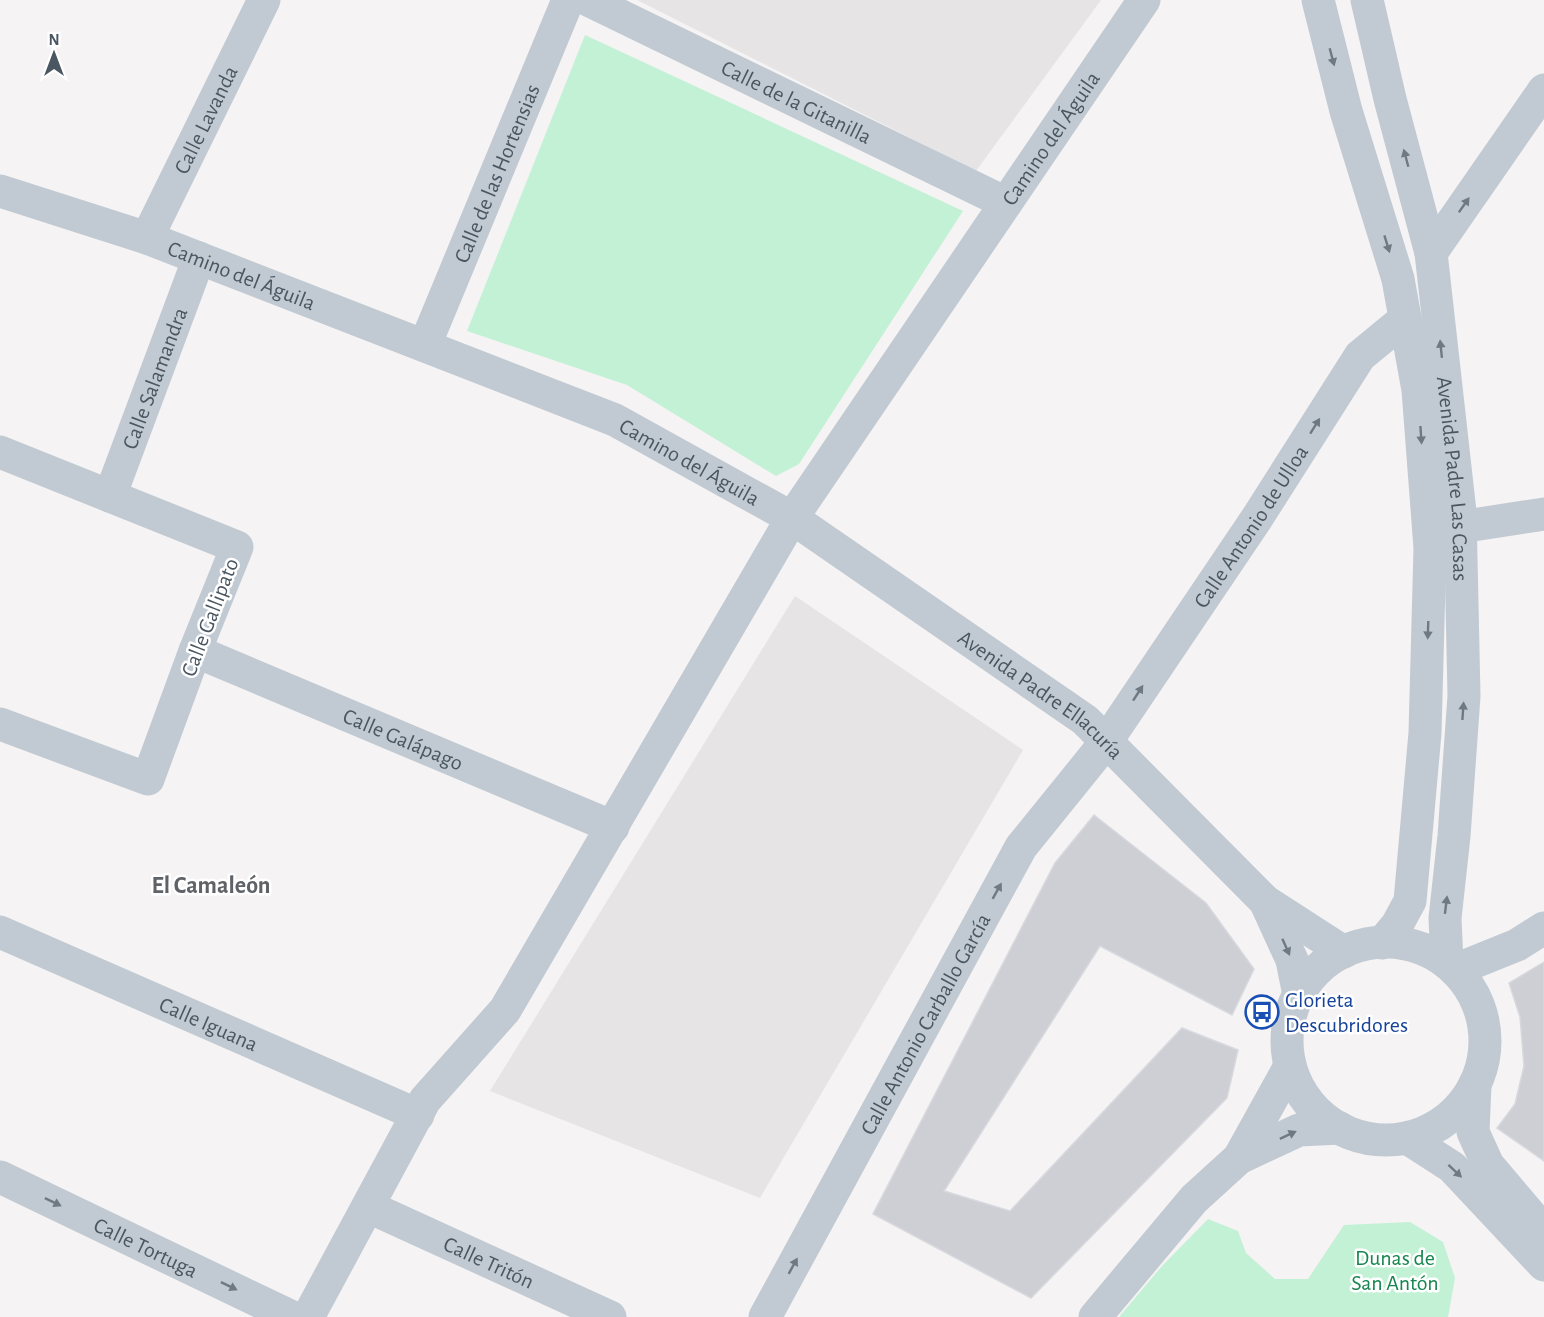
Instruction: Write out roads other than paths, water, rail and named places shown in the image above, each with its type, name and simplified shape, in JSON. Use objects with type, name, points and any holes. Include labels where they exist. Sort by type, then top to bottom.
[{"type":"street","name":"Calle Lavanda","points":[[147,238],[264,0]]},
{"type":"street","name":"Calle de las Hortensias","points":[[426,345],[568,0]]},
{"type":"street","name":"Calle de la Gitanilla","points":[[588,0],[1006,202]]},
{"type":"street","name":"Camino del Águila","points":[[0,190],[147,238],[615,420],[792,518],[1144,0]]},
{"type":"street","name":"Avenida Padre Las Casas","points":[[1318,0],[1346,111],[1398,279],[1418,390],[1430,548],[1425,722],[1410,901],[1397,925],[1382,943]]},
{"type":"street","name":"Avenida Padre Las Casas","points":[[1367,0],[1390,99],[1431,253],[1458,500],[1464,696],[1454,836],[1444,918],[1451,967]]},
{"type":"street","points":[[1431,253],[1544,90]]},
{"type":"street","name":"Calle Salamandra","points":[[110,496],[199,258]]},
{"type":"street","name":"Calle Antonio de Ulloa","points":[[1106,742],[1257,518],[1359,356],[1405,319]]},
{"type":"street","name":"Calle Gallipato","points":[[0,452],[237,547],[195,651],[148,779],[0,724]]},
{"type":"street","points":[[1460,527],[1544,514]]},
{"type":"street","points":[[308,1317],[426,1100],[505,1010],[792,518]]},
{"type":"street","name":"Avenida Padre Ellacuría","points":[[792,518],[1085,720],[1265,901]]},
{"type":"street","name":"Calle Galápago","points":[[195,651],[613,827]]},
{"type":"street","name":"Calle Antonio Carballo García","points":[[765,1317],[1021,847],[1106,742]]},
{"type":"street","points":[[1265,901],[1344,952]]},
{"type":"street","points":[[1265,901],[1292,960],[1299,994]]},
{"type":"street","name":"Calle Iguana","points":[[0,932],[418,1115]]},
{"type":"street","points":[[1451,967],[1530,937]]},
{"type":"street","points":[[1475,998],[1530,937]]},
{"type":"street","points":[[1382,943],[1396,943],[1423,949],[1451,967],[1475,998],[1483,1018],[1485,1041],[1483,1063],[1464,1103],[1447,1119],[1428,1131],[1407,1138],[1384,1140],[1361,1137],[1340,1128],[1323,1117],[1308,1102],[1298,1085],[1290,1066],[1287,1047],[1292,1011],[1299,994],[1311,977],[1326,963],[1344,952],[1363,945],[1382,943]]},
{"type":"street","points":[[1239,1158],[1290,1066]]},
{"type":"street","points":[[1475,1084],[1473,1132],[1488,1165],[1544,1231]]},
{"type":"street","points":[[1095,1317],[1194,1199],[1239,1158],[1299,1130],[1340,1128]]},
{"type":"street","points":[[1407,1138],[1452,1167],[1544,1265]]},
{"type":"street","name":"Calle Tortuga","points":[[0,1177],[292,1317]]},
{"type":"street","name":"Calle Tritón","points":[[369,1207],[610,1317]]},
{"type":"place","name":"Glorieta Descubridores","points":[[1262,1012]]},
{"type":"district","name":"El Camaleón","points":[[211,885]]},
{"type":"park label","name":"Dunas de San Antón","points":[[1395,1270]]}]
